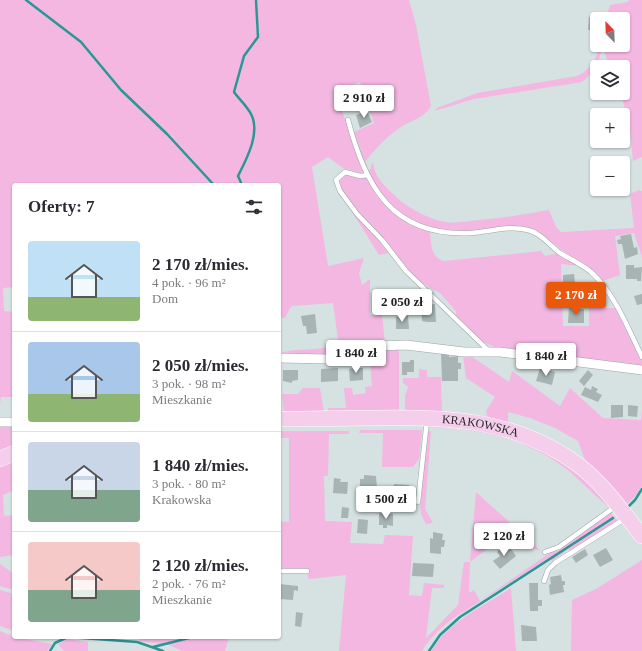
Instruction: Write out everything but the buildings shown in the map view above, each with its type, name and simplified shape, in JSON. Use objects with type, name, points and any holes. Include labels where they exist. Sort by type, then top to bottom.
[{"type":"main road","name":"KRAKOWSKA","points":[[281,419],[427,418],[485,423],[510,430],[540,441],[584,470],[617,505],[642,536]]},
{"type":"main road","points":[[0,458],[12,454]]},
{"type":"street","points":[[281,358],[328,359],[367,348],[394,344],[435,347],[464,352],[490,352],[543,356],[622,369],[642,370]]},
{"type":"street","points":[[0,422],[12,422]]},
{"type":"lane","points":[[348,120],[368,175],[378,195],[403,217],[421,228],[451,234],[515,228],[528,230],[541,237],[560,253],[590,271],[602,284],[614,302],[642,357]]},
{"type":"lane","points":[[368,175],[360,176],[345,172],[336,180],[337,186],[357,214],[382,240],[406,271],[490,352]]},
{"type":"lane","points":[[418,502],[427,418]]},
{"type":"lane","points":[[545,552],[559,547],[617,505]]},
{"type":"lane","points":[[544,581],[548,570],[555,563],[627,517]]},
{"type":"lane","points":[[281,571],[307,571]]},
{"type":"shaded area","points":[[0,0],[409,0],[416,25],[431,106],[425,114],[401,127],[390,135],[365,162],[354,132],[374,123],[360,82],[335,92],[365,174],[343,168],[328,157],[312,167],[328,266],[364,258],[359,273],[362,285],[370,279],[370,315],[382,315],[385,343],[341,355],[281,357],[281,352],[286,351],[339,346],[333,303],[292,306],[285,318],[281,318],[281,183],[12,183],[12,287],[3,288],[4,311],[12,312],[12,397],[1,397],[0,404]]},
{"type":"shaded area","points":[[629,0],[642,0],[642,157],[633,161],[630,130],[630,108],[625,108],[623,100],[630,100],[630,60],[607,60],[604,52],[630,52],[630,12],[608,12],[610,5],[628,2]]},
{"type":"shaded area","points":[[598,52],[601,52],[598,60],[594,60]]},
{"type":"shaded area","points":[[590,66],[590,75],[582,82],[474,99],[434,111],[437,108],[477,93],[577,76],[586,71]]},
{"type":"shaded area","points":[[373,162],[375,172],[385,186],[403,203],[423,215],[438,220],[449,223],[462,222],[549,210],[556,227],[561,232],[634,228],[630,194],[639,190],[642,191],[642,257],[634,233],[615,236],[620,275],[602,281],[541,234],[532,229],[460,232],[438,229],[418,223],[399,212],[383,196],[369,172]]},
{"type":"shaded area","points":[[345,174],[366,176],[378,195],[401,217],[430,232],[432,250],[436,257],[444,261],[541,251],[545,256],[558,253],[578,266],[561,264],[563,326],[589,326],[589,308],[615,308],[642,361],[642,368],[497,348],[483,342],[456,317],[456,311],[440,293],[419,281],[411,274],[370,228],[342,190],[338,180]]},
{"type":"shaded area","points":[[344,199],[376,236],[388,253],[379,255]]},
{"type":"shaded area","points":[[399,349],[399,411],[328,412],[328,408],[346,408],[344,388],[352,388],[353,395],[366,393],[365,387],[372,386],[369,350]]},
{"type":"shaded area","points":[[463,355],[471,356],[509,382],[512,371],[560,406],[570,388],[603,418],[641,420],[642,409],[642,486],[637,494],[626,505],[585,460],[578,441],[555,428],[530,418],[508,412],[508,421],[510,423],[487,416],[486,411],[495,397],[466,378]]},
{"type":"shaded area","points":[[419,369],[427,370],[427,377],[441,377],[442,413],[405,412],[405,396],[408,387],[403,383],[403,378],[419,378]]},
{"type":"shaded area","points":[[303,388],[320,388],[324,413],[284,413],[282,394],[298,394]]},
{"type":"shaded area","points":[[430,424],[488,429],[553,454],[587,480],[609,507],[569,471],[536,450],[502,437],[466,430],[428,427]]},
{"type":"shaded area","points":[[12,426],[12,448],[0,452],[0,427]]},
{"type":"shaded area","points":[[360,430],[422,430],[419,459],[413,467],[382,467],[383,433],[359,433]]},
{"type":"shaded area","points":[[281,431],[349,431],[349,434],[329,434],[328,476],[324,476],[325,521],[352,522],[350,543],[383,544],[385,535],[413,536],[409,595],[422,596],[424,583],[444,585],[444,588],[432,588],[426,638],[458,605],[464,562],[470,562],[469,593],[474,590],[480,601],[547,555],[570,542],[610,512],[617,521],[570,551],[569,549],[552,561],[549,558],[455,617],[437,632],[422,651],[339,651],[346,575],[309,579],[307,575],[310,573],[310,569],[281,569],[281,521],[289,522],[289,438],[281,438]]},
{"type":"shaded area","points":[[431,431],[425,509],[433,523],[426,524],[421,514],[420,505],[427,432]]},
{"type":"shaded area","points":[[12,461],[12,491],[3,495],[4,516],[12,515],[12,555],[0,557],[0,465]]},
{"type":"shaded area","points":[[476,492],[541,551],[502,538],[470,562]]},
{"type":"shaded area","points":[[642,560],[642,651],[571,651],[572,600],[596,589]]},
{"type":"shaded area","points":[[0,564],[12,573],[12,589],[0,586]]},
{"type":"shaded area","points":[[511,588],[516,651],[431,651],[438,641],[456,623]]},
{"type":"shaded area","points":[[0,590],[12,593],[12,630],[0,626]]},
{"type":"shaded area","points":[[0,631],[12,636],[12,639],[25,639],[52,644],[47,651],[0,651]]},
{"type":"shaded area","points":[[68,639],[88,642],[88,651],[64,651],[58,644]]},
{"type":"shaded area","points":[[139,639],[228,639],[225,651],[182,651],[169,645],[139,641]]},
{"type":"waterway","points":[[26,0],[81,42],[121,90],[167,134],[212,183]]},
{"type":"waterway","points":[[241,183],[238,176],[251,146],[254,121],[245,105],[234,92],[244,56],[258,37],[256,0]]},
{"type":"waterway","points":[[627,508],[635,500],[642,489]]},
{"type":"waterway","points":[[429,651],[440,635],[460,617],[613,518]]},
{"type":"waterway","points":[[50,651],[55,643],[64,639]]},
{"type":"waterway","points":[[96,639],[137,642],[163,651]]},
{"type":"waterway","points":[[153,647],[185,639]]}]
